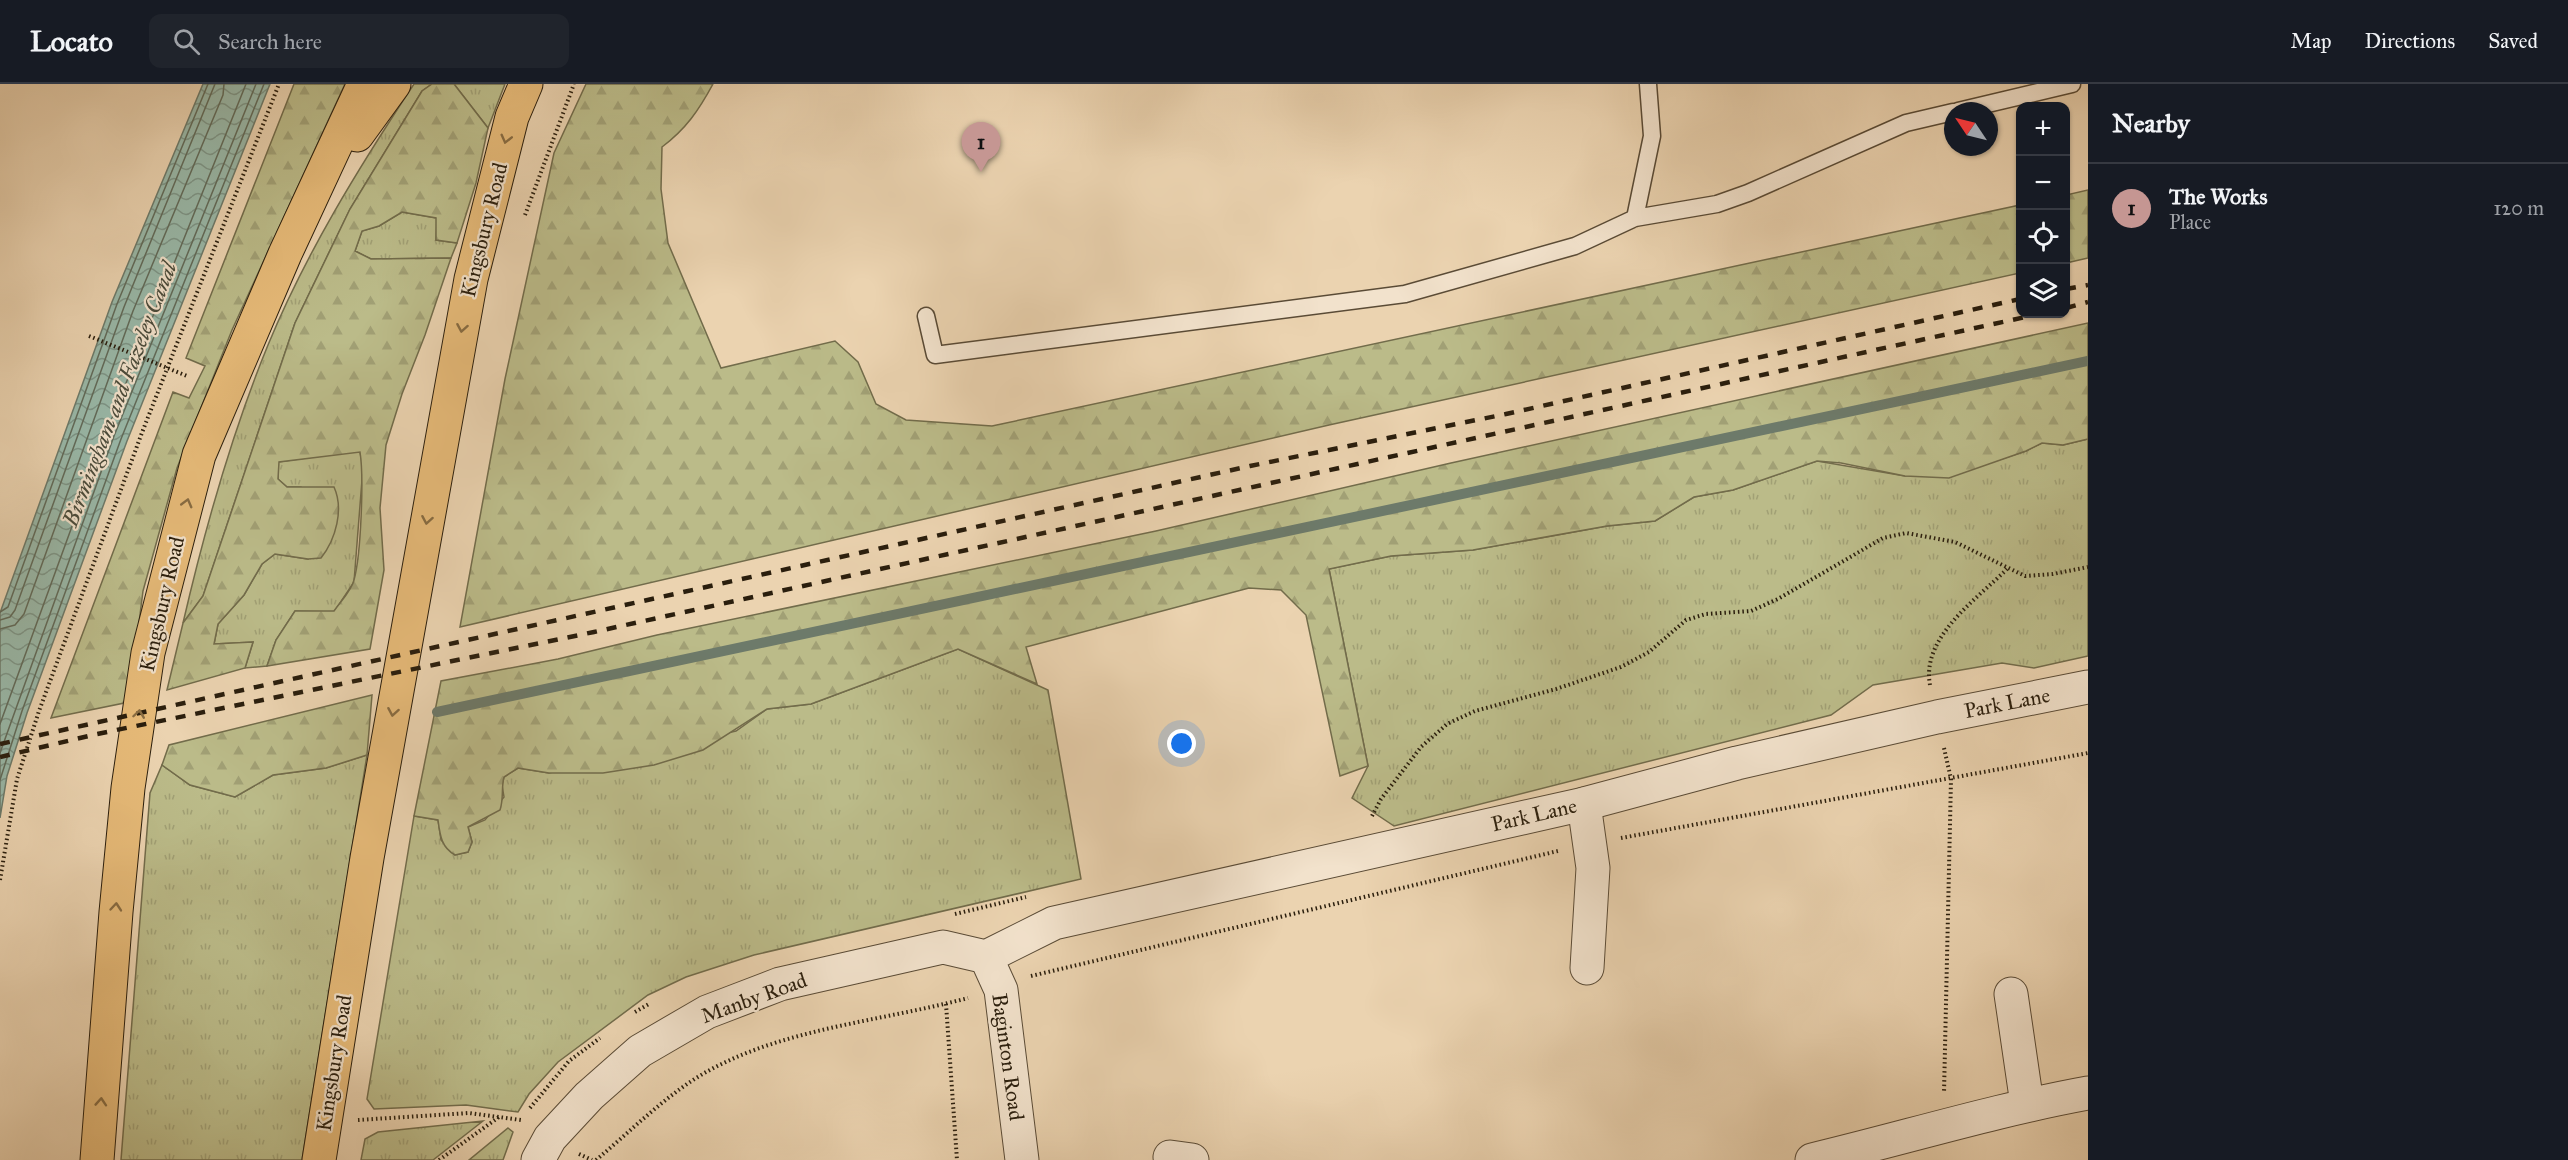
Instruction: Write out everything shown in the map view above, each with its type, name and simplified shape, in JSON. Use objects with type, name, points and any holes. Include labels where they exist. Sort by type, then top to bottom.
[{"type":"highway","name":"Kingsbury Road","points":[[97,1160],[118,889],[148,652],[199,455],[285,254],[317,190],[364,84]]},
{"type":"highway","points":[[317,190],[394,84]]},
{"type":"highway","name":"Kingsbury Road","points":[[319,1160],[367,858],[471,279],[512,117],[526,84]]},
{"type":"street","name":"Park Lane","points":[[986,957],[1054,923],[1584,804],[1737,763],[1937,717],[2088,687]]},
{"type":"street","points":[[1584,804],[1593,868],[1587,968]]},
{"type":"street","name":"Manby Road","points":[[538,1160],[550,1138],[597,1088],[640,1051],[707,1012],[780,984],[943,947],[986,957]]},
{"type":"street","name":"Baginton Road","points":[[986,957],[1001,990],[1022,1160]]},
{"type":"street","points":[[2011,994],[2027,1104]]},
{"type":"street","points":[[1812,1160],[1912,1148],[1943,1127],[2027,1104],[2088,1093]]},
{"type":"lane","points":[[1635,218],[1652,136],[1648,84]]},
{"type":"lane","points":[[1996,102],[2072,84]]},
{"type":"lane","points":[[926,316],[935,355],[1405,294],[1575,246],[1635,218],[1717,204],[1748,193],[1906,123],[1944,114]]},
{"type":"path","points":[[0,880],[17,779],[39,711],[143,430],[279,84]]},
{"type":"path","points":[[89,336],[187,376]]},
{"type":"path","points":[[1372,816],[1381,798],[1422,747],[1447,724],[1475,711],[1556,689],[1621,667],[1649,652],[1686,620],[1706,614],[1751,611],[1778,599],[1883,538],[1906,533],[1955,542],[1982,553],[2007,569],[2025,576],[2053,574],[2088,567]]},
{"type":"path","points":[[1943,1127],[1951,779],[1927,670],[1940,636],[2007,569]]},
{"type":"path","points":[[596,1160],[661,1106],[707,1072],[779,1042],[1001,990],[1041,972],[1589,844],[2088,753]]},
{"type":"path","points":[[946,1004],[957,1160]]},
{"type":"path","points":[[353,1120],[469,1113],[499,1117],[439,1160]]},
{"type":"green space","points":[[294,84],[345,84],[232,330],[177,468],[143,591],[129,702],[51,718],[173,392],[189,398],[205,366],[186,358]]},
{"type":"green space","points":[[414,84],[432,84],[422,91],[350,209],[295,323],[203,596],[183,623],[220,482],[242,413],[268,345],[316,244],[373,147]]},
{"type":"green space","points":[[432,84],[454,84],[488,128],[476,183],[457,243],[436,240],[436,218],[402,212],[379,226],[362,231],[355,251],[371,259],[451,258],[386,445],[380,508],[384,570],[370,649],[267,666],[276,640],[295,611],[334,611],[348,592],[353,584],[360,535],[362,479],[360,452],[279,462],[278,479],[287,487],[334,487],[338,514],[331,542],[321,558],[308,559],[275,554],[262,564],[244,595],[218,624],[214,644],[253,642],[245,668],[167,690],[183,623],[203,596],[295,323],[350,209],[422,91]]},
{"type":"green space","points":[[454,84],[505,84],[488,128]]},
{"type":"green space","points":[[586,84],[713,84],[691,118],[662,147],[661,189],[668,243],[721,368],[835,341],[858,362],[876,404],[906,420],[992,426],[2016,206],[2016,274],[1329,425],[460,627],[505,379],[554,153]]},
{"type":"green space","points":[[2088,190],[2088,258],[2070,262],[2070,210],[2070,194]]},
{"type":"green space","points":[[402,212],[437,218],[436,240],[457,243],[451,258],[371,259],[355,251],[362,231],[379,226]]},
{"type":"green space","points":[[2088,323],[2088,439],[2063,445],[2042,443],[2026,451],[1949,478],[1905,476],[1841,463],[1817,461],[1733,490],[1694,497],[1655,521],[1607,526],[1473,550],[1391,556],[1329,569],[1368,766],[1340,776],[1306,615],[1281,590],[1249,588],[1026,647],[1037,684],[958,649],[811,704],[767,709],[703,750],[654,765],[603,773],[549,773],[518,768],[504,777],[500,810],[468,827],[472,842],[468,852],[455,855],[450,852],[441,836],[438,820],[414,816],[441,681],[558,659],[657,635],[1156,531],[1451,463]]},
{"type":"green space","points":[[2088,439],[2088,656],[2034,668],[2002,663],[1873,685],[1831,715],[1394,826],[1352,798],[1368,766],[1329,569],[1391,556],[1473,550],[1607,526],[1655,521],[1694,497],[1733,490],[1817,461],[1905,476],[1989,463],[2026,451],[2042,443],[2063,445]]},
{"type":"green space","points":[[360,452],[363,467],[354,582],[334,612],[295,611],[276,640],[267,666],[245,668],[253,642],[214,644],[218,624],[244,595],[262,564],[275,554],[308,559],[301,487],[287,487],[278,479],[278,462]]},
{"type":"green space","points":[[958,649],[1048,690],[1081,879],[754,955],[686,977],[648,995],[558,1062],[529,1094],[518,1112],[466,1105],[374,1109],[367,1099],[414,816],[438,820],[441,840],[455,855],[468,852],[472,842],[468,827],[485,820],[504,797],[502,785],[504,777],[518,768],[549,773],[736,731],[767,709],[811,704]]},
{"type":"green space","points":[[372,695],[367,755],[326,768],[273,775],[235,797],[190,785],[162,765],[169,745]]},
{"type":"green space","points":[[367,755],[302,1160],[121,1160],[150,793],[162,765],[190,785],[235,797],[273,775],[326,768]]},
{"type":"green space","points":[[483,1121],[433,1160],[361,1160],[365,1139],[378,1132]]},
{"type":"green space","points":[[508,1128],[513,1132],[503,1160],[469,1160]]},
{"type":"water","name":"Birmingham and Fazeley Canal","points":[[203,84],[270,84],[127,441],[27,713],[7,776],[0,818],[0,613],[112,302]]},
{"type":"waterway","points":[[437,712],[2088,361]]},
{"type":"railway","points":[[2070,288],[2088,285]]},
{"type":"railway","points":[[0,744],[1250,466],[1506,414],[2016,300]]},
{"type":"railway","points":[[2070,307],[2088,302]]},
{"type":"railway","points":[[0,757],[97,734],[594,632],[2021,318]]},
{"type":"place","name":"The Works","points":[[981,172]]}]
